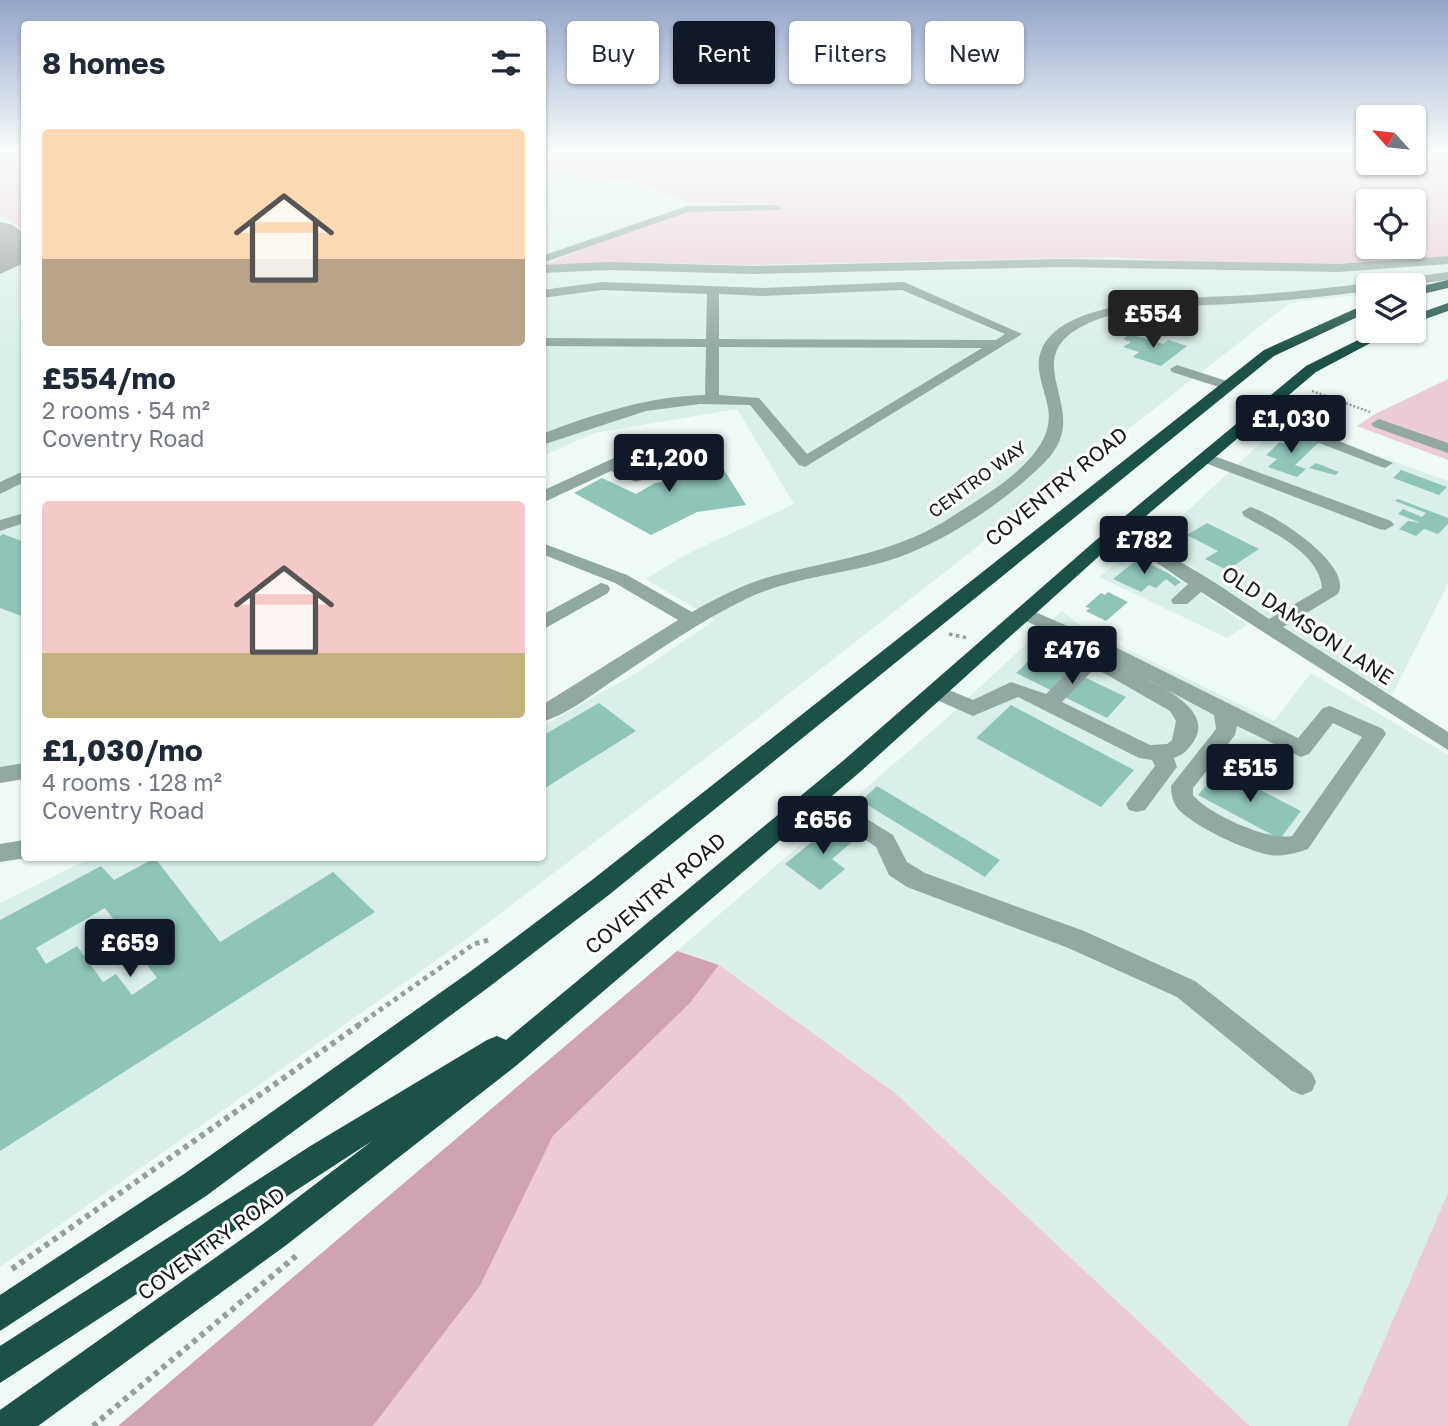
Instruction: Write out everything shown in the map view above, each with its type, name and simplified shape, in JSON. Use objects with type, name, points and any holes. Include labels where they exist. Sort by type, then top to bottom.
[{"type":"highway","points":[[1426,289],[1448,284]]},
{"type":"highway","points":[[1426,315],[1448,307]]},
{"type":"highway","name":"COVENTRY ROAD","points":[[0,1314],[195,1185],[480,979],[924,630],[1269,353],[1356,313]]},
{"type":"highway","name":"COVENTRY ROAD","points":[[8,1426],[274,1235],[567,1006],[817,796],[1101,545],[1311,369],[1362,343]]},
{"type":"highway","points":[[0,1366],[323,1154],[567,1006]]},
{"type":"street","points":[[546,259],[657,220]]},
{"type":"street","points":[[546,269],[610,266],[741,270],[1062,263],[1338,268],[1448,260]]},
{"type":"street","points":[[1426,279],[1448,276]]},
{"type":"street","points":[[546,293],[601,286],[713,292],[904,286],[1015,334],[805,461],[754,401],[712,398],[630,410],[578,425],[546,438]]},
{"type":"street","name":"CENTRO WAY","points":[[546,713],[605,678],[692,620],[744,592],[864,562],[923,541],[1022,473],[1044,454],[1054,439],[1057,419],[1043,367],[1047,351],[1073,326],[1138,305],[1300,296],[1356,289]]},
{"type":"street","points":[[712,398],[713,292]]},
{"type":"street","points":[[546,342],[1000,344]]},
{"type":"street","points":[[1177,369],[1228,386]]},
{"type":"street","points":[[1252,419],[1319,438],[1385,463]]},
{"type":"street","points":[[1377,419],[1448,448]]},
{"type":"street","points":[[546,497],[620,461],[704,443]]},
{"type":"street","points":[[620,461],[619,471],[628,476],[642,477],[657,470],[655,460],[637,456]]},
{"type":"street","points":[[1206,457],[1385,525]]},
{"type":"street","points":[[0,489],[21,478]]},
{"type":"street","points":[[1250,512],[1319,559],[1332,582],[1331,590],[1269,627]]},
{"type":"street","points":[[0,526],[21,519]]},
{"type":"street","name":"OLD DAMSON LANE","points":[[1101,545],[1140,547],[1448,742]]},
{"type":"street","points":[[546,550],[621,579],[692,620]]},
{"type":"street","points":[[1180,600],[1200,583]]},
{"type":"street","points":[[546,622],[601,589]]},
{"type":"street","points":[[1026,614],[1099,654],[1224,711],[1301,749],[1330,713],[1375,734],[1300,843],[1287,848],[1273,847],[1260,844],[1188,805],[1182,796],[1182,786],[1227,730],[1224,711]]},
{"type":"street","points":[[1048,704],[1099,654]]},
{"type":"street","points":[[937,692],[973,709],[1011,689],[1048,704],[1147,754],[1172,751],[1186,736],[1187,721],[1177,706],[1099,654]]},
{"type":"street","points":[[1137,804],[1166,767],[1161,754]]},
{"type":"street","points":[[0,775],[21,772]]},
{"type":"street","points":[[817,796],[885,841],[898,868],[916,880],[1074,939],[1186,989],[1302,1082]]},
{"type":"street","points":[[0,853],[21,850]]},
{"type":"street","points":[[25,1426],[62,1388]]},
{"type":"path","points":[[1311,391],[1377,419]]},
{"type":"path","points":[[924,630],[995,641]]},
{"type":"path","points":[[0,1278],[474,944],[499,936]]},
{"type":"shaded area","points":[[0,220],[21,220],[21,768],[0,767]]},
{"type":"shaded area","points":[[8,220],[21,220],[21,227]]},
{"type":"shaded area","points":[[546,220],[1356,220],[1356,259],[1426,259],[1426,220],[1448,220],[1448,281],[1426,285],[1426,273],[1356,273],[1356,295],[1290,303],[727,742],[465,940],[0,1267],[0,903],[85,861],[546,861],[546,724],[638,672],[715,620],[645,579],[685,555],[794,504],[737,409],[594,433],[546,455]]},
{"type":"shaded area","points":[[653,220],[1356,220],[1356,259],[1426,259],[1396,263],[1245,265],[1113,257],[739,265],[635,262],[546,266]]},
{"type":"shaded area","points":[[1426,220],[1448,220],[1448,256],[1426,259]]},
{"type":"shaded area","points":[[1448,379],[1448,460],[1357,426],[1375,414]]},
{"type":"shaded area","points":[[1284,421],[1448,481],[1448,584],[1392,695],[1262,616],[1164,548],[1158,538]]},
{"type":"shaded area","points":[[1127,554],[1137,554],[1168,572],[1247,625],[1227,638],[1099,577]]},
{"type":"shaded area","points":[[1062,611],[1082,627],[1274,721],[1311,673],[1448,755],[1448,1193],[1347,1426],[1250,1426],[895,1093],[719,965],[677,951],[939,725]]},
{"type":"shaded area","points":[[677,951],[719,965],[690,1003],[553,1136],[480,1286],[373,1426],[118,1426]]},
{"type":"shaded area","points":[[719,965],[895,1093],[1250,1426],[373,1426],[480,1286],[553,1136],[690,1003]]},
{"type":"shaded area","points":[[1448,1193],[1448,1426],[1347,1426]]},
{"type":"building","points":[[1130,334],[1163,344],[1168,340],[1187,346],[1161,366],[1133,357],[1139,352],[1123,347],[1131,342],[1123,339]]},
{"type":"building","points":[[1297,434],[1319,442],[1295,465],[1306,469],[1297,477],[1268,467],[1277,459],[1266,455],[1280,442],[1286,444]]},
{"type":"building","points":[[711,449],[746,505],[697,512],[651,535],[574,493],[602,478],[636,494],[655,483],[684,478],[672,454]]},
{"type":"building","points":[[1316,463],[1339,472],[1335,475],[1309,468]]},
{"type":"building","points":[[1401,470],[1447,487],[1439,495],[1393,478]]},
{"type":"building","points":[[1398,499],[1448,518],[1448,524],[1438,534],[1424,529],[1416,536],[1399,529],[1408,521],[1421,523],[1398,514],[1403,509],[1422,517],[1426,513],[1395,501]]},
{"type":"building","points":[[1207,523],[1259,549],[1227,570],[1205,559],[1218,551],[1187,535]]},
{"type":"building","points":[[3,534],[21,541],[21,616],[0,608],[0,536]]},
{"type":"building","points":[[1138,559],[1181,582],[1175,586],[1166,579],[1156,588],[1149,585],[1141,592],[1113,579]]},
{"type":"building","points":[[1108,592],[1128,602],[1106,621],[1086,611],[1090,608],[1085,607],[1101,593],[1105,595]]},
{"type":"building","points":[[1036,654],[1126,697],[1107,718],[1016,673]]},
{"type":"building","points":[[599,703],[636,731],[546,787],[546,734]]},
{"type":"building","points":[[1011,705],[1134,770],[1101,807],[976,738]]},
{"type":"building","points":[[1220,769],[1301,811],[1280,839],[1198,795]]},
{"type":"building","points":[[877,786],[1000,860],[985,877],[861,801]]},
{"type":"building","points":[[837,821],[859,836],[832,859],[845,869],[820,890],[785,864]]},
{"type":"building","points":[[149,861],[157,861],[220,942],[333,872],[375,912],[0,1151],[0,920],[101,866],[114,880]],"holes":[[[105,908],[157,978],[132,995],[116,974],[103,982],[77,946],[46,964],[36,948]]]},
{"type":"taxiway","points":[[0,233],[17,246],[15,252],[0,262]]}]
